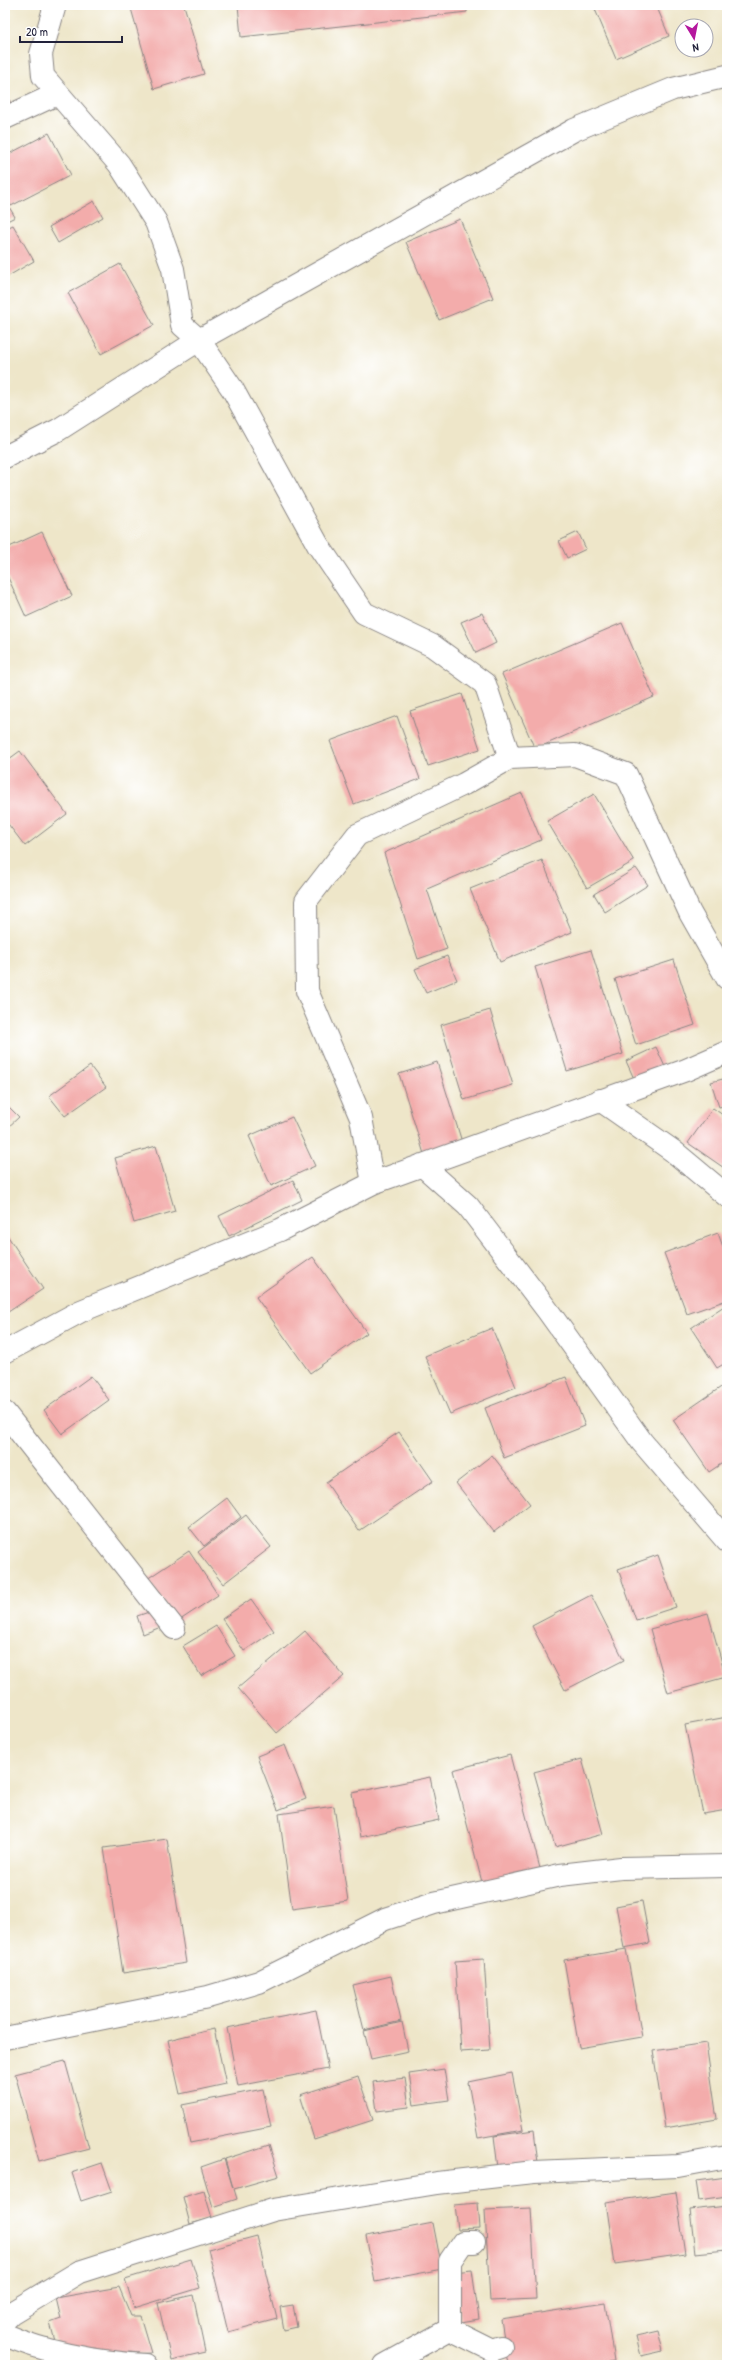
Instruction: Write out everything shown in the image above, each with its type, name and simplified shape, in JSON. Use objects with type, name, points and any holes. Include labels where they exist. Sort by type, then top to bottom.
[{"type":"street","points":[[55,5],[41,54],[43,76],[119,164],[156,222],[173,269],[182,325],[199,340],[233,390],[318,545],[364,613],[433,646],[486,684],[510,758]]},
{"type":"street","points":[[5,457],[58,430],[199,340],[574,130],[673,89],[727,76]]},
{"type":"street","points":[[5,118],[57,94]]},
{"type":"street","points":[[372,1183],[361,1118],[307,991],[306,901],[357,835],[464,784],[510,758],[574,756],[626,774],[690,913],[727,978]]},
{"type":"street","points":[[5,1352],[81,1311],[280,1230],[372,1183],[686,1070],[727,1052]]},
{"type":"street","points":[[600,1100],[673,1152],[727,1196]]},
{"type":"street","points":[[422,1165],[468,1206],[548,1311],[642,1442],[727,1541]]},
{"type":"street","points":[[5,1413],[174,1628]]},
{"type":"street","points":[[5,2038],[208,1997],[259,1982],[385,1919],[434,1903],[568,1874],[621,1868],[727,1866]]},
{"type":"street","points":[[5,2319],[11,2313],[79,2272],[273,2210],[437,2183],[534,2172],[678,2166],[727,2158]]},
{"type":"street","points":[[450,2330],[450,2261],[463,2242],[474,2242]]},
{"type":"street","points":[[450,2330],[492,2350],[501,2347]]},
{"type":"street","points":[[385,2365],[450,2330]]},
{"type":"street","points":[[5,2335],[32,2346],[110,2363],[146,2365]]},
{"type":"building","points":[[130,5],[184,5],[204,74],[154,89]]},
{"type":"building","points":[[238,5],[467,5],[467,12],[241,37]]},
{"type":"building","points":[[599,5],[656,5],[669,36],[616,59],[594,7]]},
{"type":"building","points":[[724,5],[727,5],[727,15]]},
{"type":"building","points":[[5,80],[11,106],[5,108]]},
{"type":"building","points":[[49,133],[71,175],[11,206],[5,194],[5,156]]},
{"type":"building","points":[[5,200],[15,217],[5,222]]},
{"type":"building","points":[[94,201],[103,217],[58,243],[49,227]]},
{"type":"building","points":[[460,219],[493,298],[439,320],[406,242]]},
{"type":"building","points":[[13,225],[34,261],[5,278],[5,229]]},
{"type":"building","points":[[120,264],[154,325],[101,354],[68,293]]},
{"type":"building","points":[[42,532],[72,596],[26,617],[5,571],[5,549]]},
{"type":"building","points":[[578,532],[586,549],[567,558],[559,541]]},
{"type":"building","points":[[482,613],[496,643],[476,653],[461,622]]},
{"type":"building","points":[[622,623],[654,697],[535,749],[502,674]]},
{"type":"building","points":[[462,694],[480,749],[428,766],[410,711]]},
{"type":"building","points":[[397,716],[420,779],[354,804],[330,741]]},
{"type":"building","points":[[20,751],[67,814],[25,846],[5,820],[5,762]]},
{"type":"building","points":[[522,793],[541,840],[427,889],[447,949],[418,959],[384,853]]},
{"type":"building","points":[[594,794],[634,861],[587,888],[547,821]]},
{"type":"building","points":[[542,860],[572,932],[500,962],[470,889]]},
{"type":"building","points":[[636,868],[648,885],[605,912],[594,894]]},
{"type":"building","points":[[591,950],[623,1054],[567,1071],[535,967]]},
{"type":"building","points":[[447,956],[457,980],[426,993],[415,969]]},
{"type":"building","points":[[674,960],[695,1025],[636,1045],[615,979]]},
{"type":"building","points":[[490,1010],[513,1085],[464,1100],[441,1025]]},
{"type":"building","points":[[656,1047],[666,1069],[636,1083],[626,1061]]},
{"type":"building","points":[[437,1062],[462,1142],[424,1154],[399,1074]]},
{"type":"building","points":[[90,1066],[106,1087],[65,1116],[49,1096]]},
{"type":"building","points":[[727,1078],[727,1105],[719,1107],[711,1082]]},
{"type":"building","points":[[5,1103],[19,1117],[5,1130]]},
{"type":"building","points":[[713,1108],[727,1118],[727,1170],[688,1143]]},
{"type":"building","points":[[292,1117],[315,1166],[271,1186],[249,1136]]},
{"type":"building","points":[[156,1146],[175,1211],[134,1223],[115,1158]]},
{"type":"building","points":[[293,1180],[302,1200],[229,1236],[219,1216]]},
{"type":"building","points":[[5,1232],[43,1289],[5,1314]]},
{"type":"building","points":[[718,1233],[727,1258],[727,1300],[687,1314],[664,1253]]},
{"type":"building","points":[[313,1257],[367,1333],[310,1373],[256,1297]]},
{"type":"building","points":[[724,1306],[727,1311],[727,1362],[717,1368],[691,1328]]},
{"type":"building","points":[[492,1328],[516,1387],[450,1414],[425,1356]]},
{"type":"building","points":[[91,1376],[109,1400],[62,1434],[44,1410]]},
{"type":"building","points":[[566,1377],[585,1426],[504,1458],[485,1408]]},
{"type":"building","points":[[727,1383],[727,1460],[709,1472],[673,1420]]},
{"type":"building","points":[[399,1432],[433,1481],[359,1531],[326,1482]]},
{"type":"building","points":[[492,1455],[530,1504],[494,1532],[456,1483]]},
{"type":"building","points":[[227,1498],[241,1517],[204,1546],[189,1527]]},
{"type":"building","points":[[246,1515],[271,1547],[223,1584],[198,1552]]},
{"type":"building","points":[[189,1551],[218,1595],[177,1622],[147,1579]]},
{"type":"building","points":[[658,1555],[676,1607],[636,1620],[618,1569]]},
{"type":"building","points":[[591,1595],[624,1660],[565,1690],[532,1626]]},
{"type":"building","points":[[251,1599],[274,1631],[244,1651],[222,1619]]},
{"type":"building","points":[[155,1610],[161,1627],[143,1634],[137,1616]]},
{"type":"building","points":[[708,1613],[726,1677],[668,1693],[650,1629]]},
{"type":"building","points":[[216,1626],[235,1656],[201,1676],[183,1646]]},
{"type":"building","points":[[305,1631],[344,1676],[277,1733],[238,1688]]},
{"type":"building","points":[[727,1717],[727,1810],[703,1814],[685,1725]]},
{"type":"building","points":[[285,1745],[306,1799],[278,1810],[257,1756]]},
{"type":"building","points":[[510,1755],[541,1872],[483,1886],[453,1770]]},
{"type":"building","points":[[582,1759],[603,1834],[555,1847],[534,1772]]},
{"type":"building","points":[[430,1777],[439,1820],[360,1837],[352,1793]]},
{"type":"building","points":[[334,1806],[348,1901],[292,1909],[279,1814]]},
{"type":"building","points":[[167,1839],[186,1963],[123,1973],[104,1848]]},
{"type":"building","points":[[642,1901],[650,1943],[624,1948],[616,1906]]},
{"type":"building","points":[[626,1949],[642,2037],[579,2048],[564,1960]]},
{"type":"building","points":[[484,1959],[490,2050],[461,2052],[455,1961]]},
{"type":"building","points":[[391,1976],[401,2021],[364,2030],[353,1985]]},
{"type":"building","points":[[316,2010],[328,2069],[238,2086],[227,2028]]},
{"type":"building","points":[[402,2022],[408,2051],[371,2059],[364,2031]]},
{"type":"building","points":[[214,2029],[226,2084],[180,2094],[168,2040]]},
{"type":"building","points":[[706,2043],[717,2119],[665,2128],[653,2051]]},
{"type":"building","points":[[65,2061],[89,2148],[39,2161],[15,2074]]},
{"type":"building","points":[[444,2069],[449,2100],[414,2105],[409,2074]]},
{"type":"building","points":[[512,2073],[523,2130],[478,2138],[468,2082]]},
{"type":"building","points":[[358,2076],[373,2120],[314,2139],[300,2095]]},
{"type":"building","points":[[405,2078],[409,2107],[377,2111],[373,2082]]},
{"type":"building","points":[[263,2089],[271,2127],[190,2143],[182,2105]]},
{"type":"building","points":[[534,2130],[538,2163],[498,2168],[494,2136]]},
{"type":"building","points":[[269,2145],[279,2176],[234,2189],[237,2199],[213,2207],[201,2167],[224,2159],[233,2188],[225,2159]]},
{"type":"building","points":[[102,2163],[112,2191],[81,2201],[72,2173]]},
{"type":"building","points":[[727,2177],[727,2197],[699,2201],[696,2181]]},
{"type":"building","points":[[204,2191],[212,2218],[190,2224],[183,2197]]},
{"type":"building","points":[[676,2192],[685,2254],[615,2264],[606,2202]]},
{"type":"building","points":[[478,2203],[480,2228],[458,2229],[455,2205]]},
{"type":"building","points":[[727,2206],[727,2250],[695,2253],[690,2210]]},
{"type":"building","points":[[531,2208],[536,2299],[490,2301],[485,2210]]},
{"type":"building","points":[[433,2223],[442,2269],[375,2282],[366,2236]]},
{"type":"building","points":[[257,2236],[277,2319],[228,2332],[208,2249]]},
{"type":"building","points":[[191,2259],[200,2288],[134,2308],[125,2279]]},
{"type":"building","points":[[472,2270],[479,2319],[461,2322],[454,2272]]},
{"type":"building","points":[[119,2287],[131,2316],[140,2316],[151,2353],[90,2356],[55,2341],[50,2323],[61,2319],[56,2298]]},
{"type":"building","points":[[193,2295],[205,2352],[171,2360],[158,2303]]},
{"type":"building","points":[[605,2303],[614,2361],[589,2365],[508,2365],[501,2319]]},
{"type":"building","points":[[293,2305],[297,2327],[284,2330],[280,2307]]},
{"type":"building","points":[[658,2331],[663,2351],[641,2356],[636,2336]]}]
